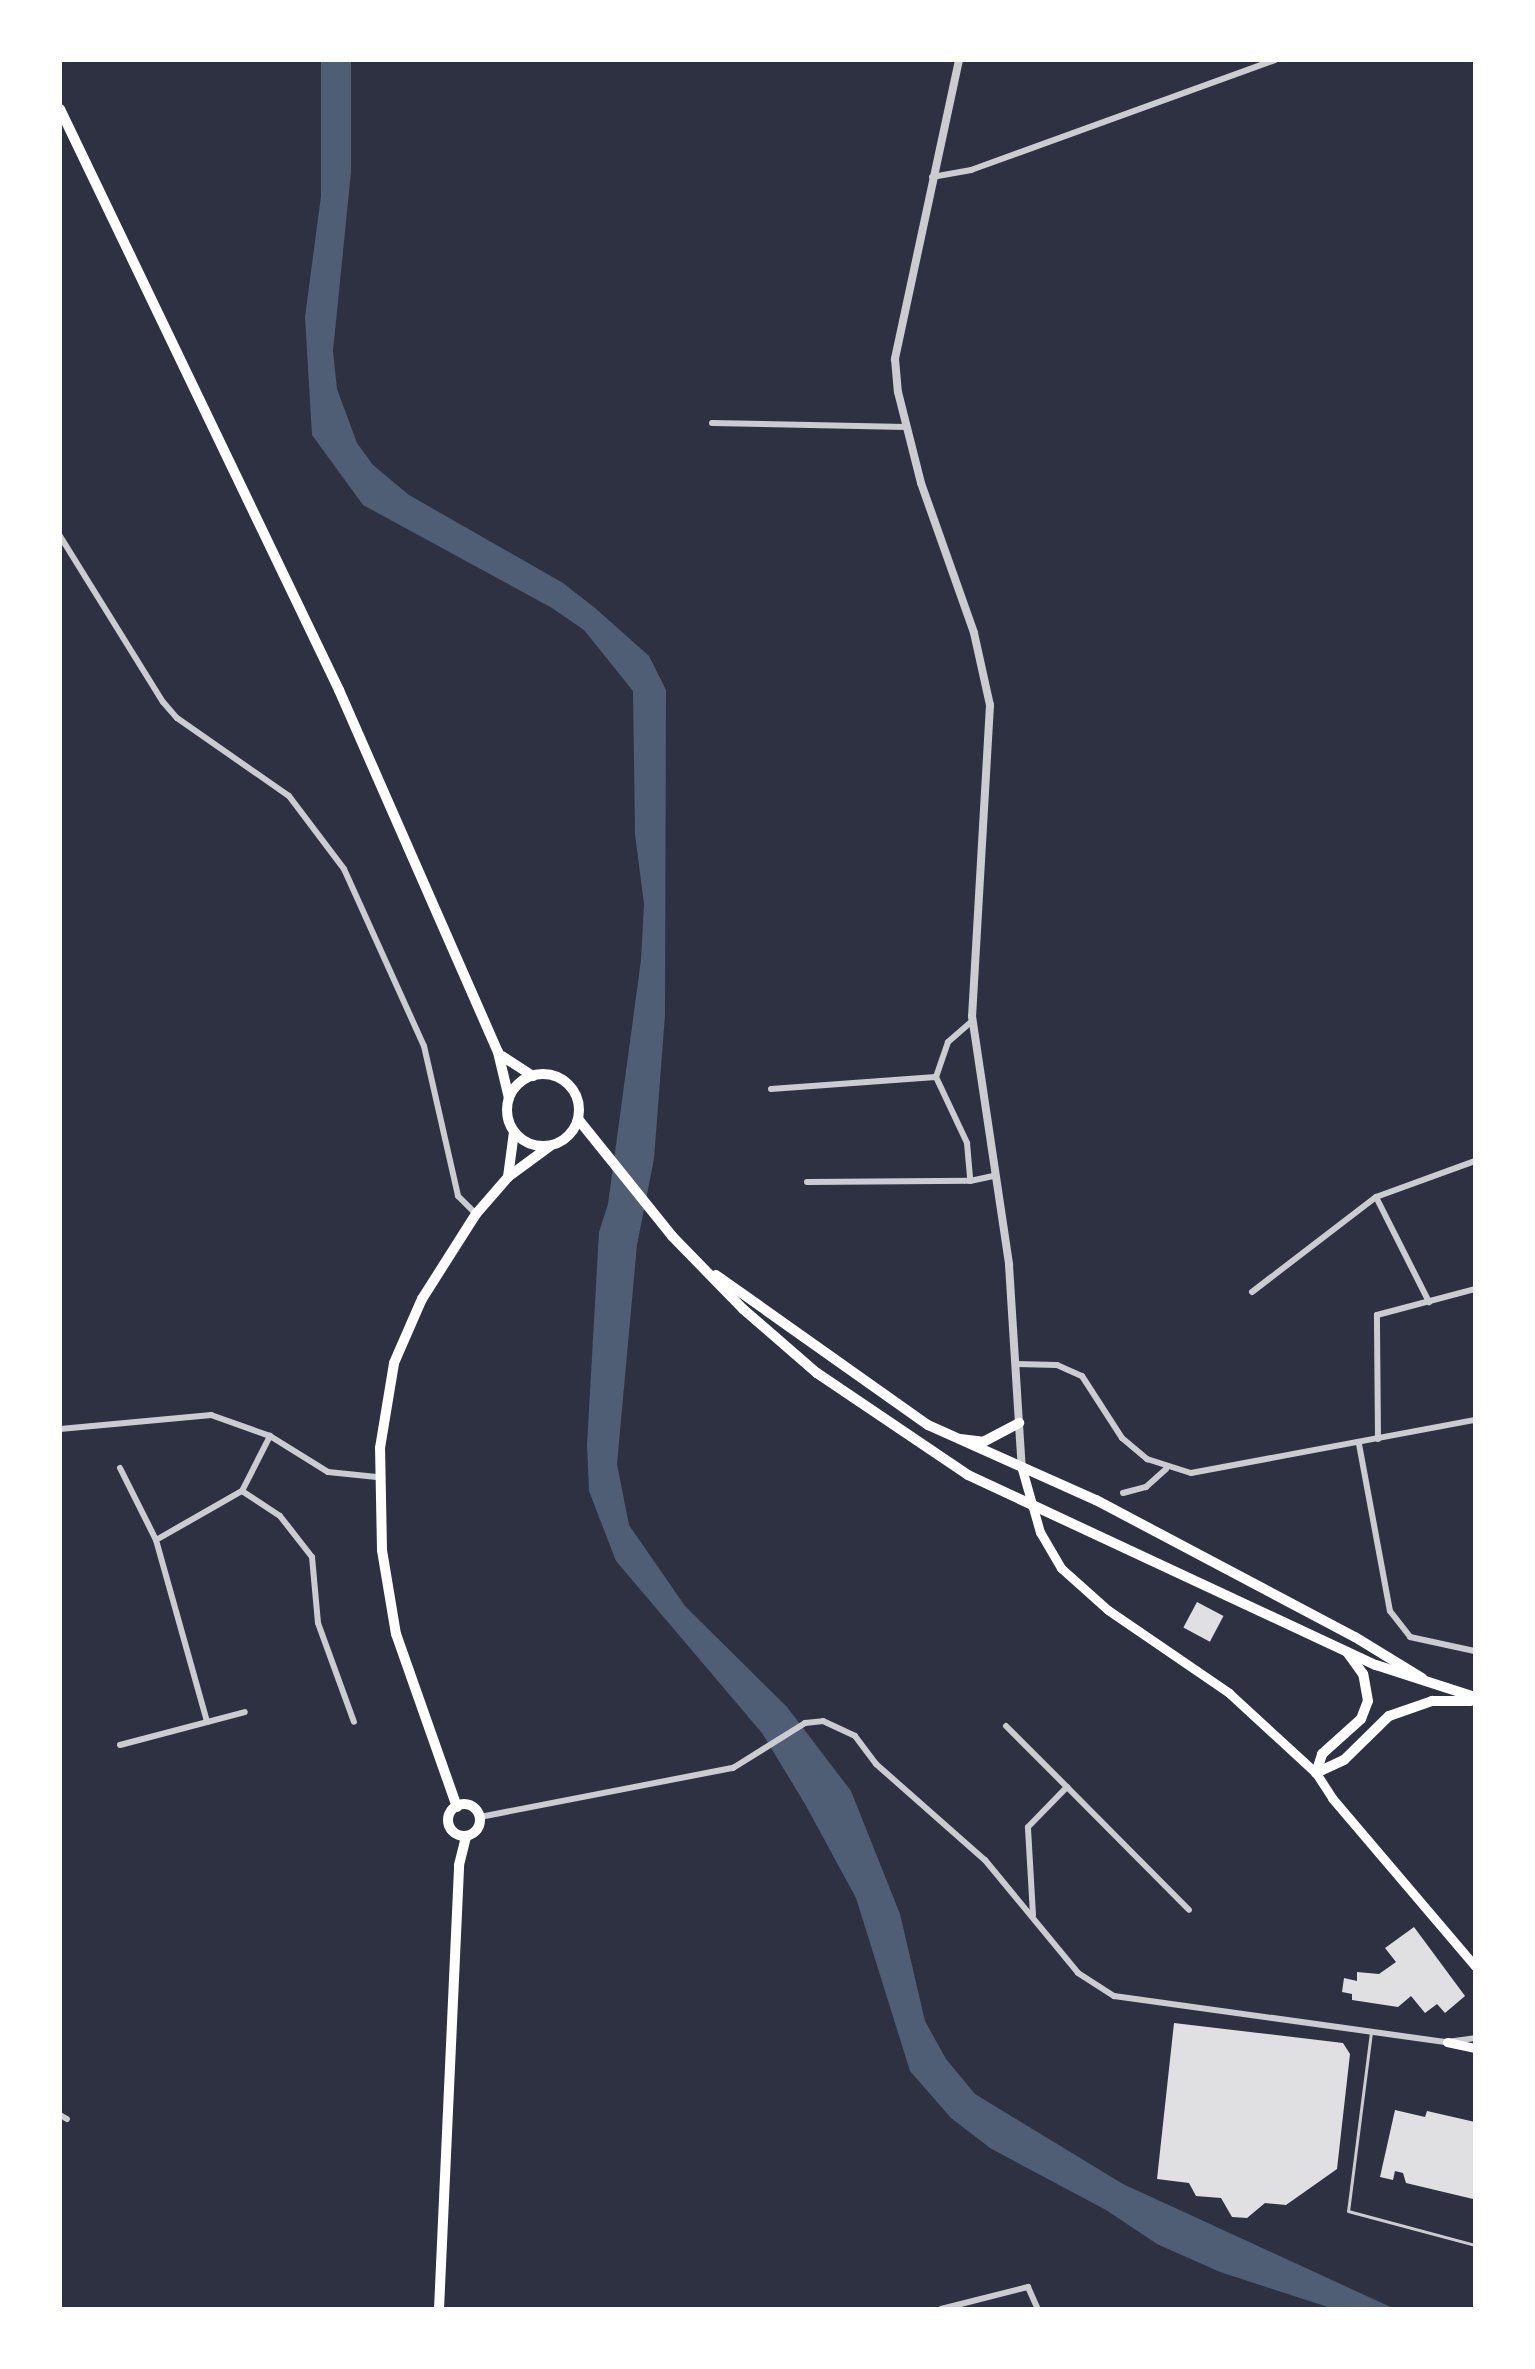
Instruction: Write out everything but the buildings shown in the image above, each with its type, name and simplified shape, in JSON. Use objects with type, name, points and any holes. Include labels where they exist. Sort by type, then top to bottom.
[{"type":"highway","points":[[60,109],[339,690],[498,1052],[509,1098],[507,1115],[514,1132],[508,1177]]},
{"type":"highway","points":[[466,1836],[450,1825],[457,1807],[396,1634],[377,1477],[394,1363],[422,1299],[476,1214],[508,1177],[567,1137],[578,1119],[578,1107],[569,1086],[555,1077],[520,1072],[498,1052]]},
{"type":"highway","points":[[509,1098],[533,1076]]},
{"type":"highway","points":[[578,1119],[598,1150],[672,1236],[817,1373],[968,1475],[1346,1650],[1475,1699]]},
{"type":"highway","points":[[514,1132],[533,1145],[550,1146]]},
{"type":"highway","points":[[567,1137],[598,1150]]},
{"type":"highway","points":[[695,1260],[950,1437],[1085,1495],[1355,1637],[1432,1685]]},
{"type":"highway","points":[[950,1437],[983,1442],[1019,1423]]},
{"type":"highway","points":[[1316,1773],[1322,1754],[1361,1719],[1368,1701],[1363,1674],[1346,1650]]},
{"type":"highway","points":[[1316,1773],[1344,1760],[1389,1716],[1432,1701],[1475,1699]]},
{"type":"highway","points":[[439,2309],[459,1865],[466,1836],[479,1827],[480,1817],[471,1806],[457,1807]]},
{"type":"main road","points":[[1022,1469],[1040,1532],[1061,1568],[1091,1597],[1218,1685],[1316,1773],[1332,1798],[1475,1966]]},
{"type":"main road","points":[[1447,2042],[1475,2048]]},
{"type":"street","points":[[959,60],[895,359],[906,427],[974,633],[990,705],[972,1021],[1017,1364],[1022,1469]]},
{"type":"street","points":[[932,177],[971,170],[1275,60]]},
{"type":"street","points":[[712,423],[906,427]]},
{"type":"street","points":[[60,536],[177,718],[289,796],[344,869],[424,1046],[458,1196],[476,1214]]},
{"type":"street","points":[[970,1181],[967,1143],[936,1077],[948,1042],[972,1021]]},
{"type":"street","points":[[771,1089],[936,1077]]},
{"type":"street","points":[[1252,1292],[1376,1197],[1475,1161]]},
{"type":"street","points":[[807,1182],[970,1181],[994,1176]]},
{"type":"street","points":[[1376,1197],[1429,1302]]},
{"type":"street","points":[[1378,1439],[1374,1319],[1475,1289]]},
{"type":"street","points":[[1017,1364],[1057,1365],[1082,1376],[1122,1438],[1166,1469],[1191,1473],[1221,1470],[1475,1420]]},
{"type":"street","points":[[60,1429],[211,1415],[270,1436],[328,1472],[377,1477]]},
{"type":"street","points":[[156,1540],[242,1491],[270,1436]]},
{"type":"street","points":[[1359,1444],[1390,1611],[1410,1637],[1475,1651]]},
{"type":"street","points":[[120,1468],[156,1540],[207,1722]]},
{"type":"street","points":[[1123,1493],[1146,1487],[1166,1469]]},
{"type":"street","points":[[242,1491],[280,1516],[312,1557],[318,1623],[354,1722]]},
{"type":"street","points":[[120,1745],[245,1712]]},
{"type":"street","points":[[480,1817],[750,1761],[805,1723],[823,1721],[855,1736],[876,1764],[985,1860],[1078,1973],[1114,1996],[1447,2042],[1475,2038]]},
{"type":"street","points":[[1006,1726],[1189,1910]]},
{"type":"street","points":[[1033,1915],[1028,1827],[1067,1787]]},
{"type":"street","points":[[941,2309],[1028,2287],[1038,2309]]},
{"type":"lane","points":[[1371,2032],[1348,2211],[1475,2245]]},
{"type":"water","points":[[321,60],[351,60],[351,172],[333,351],[337,389],[357,443],[373,465],[409,495],[563,583],[595,608],[649,656],[666,690],[665,1015],[654,1159],[637,1245],[617,1464],[629,1525],[685,1606],[787,1707],[851,1791],[900,1914],[925,2021],[946,2059],[975,2094],[1123,2184],[1395,2309],[1334,2309],[1220,2272],[1157,2244],[1106,2210],[990,2148],[951,2118],[910,2071],[856,1898],[805,1804],[762,1733],[616,1561],[589,1491],[587,1445],[599,1232],[608,1204],[641,960],[644,904],[635,834],[633,691],[584,630],[552,608],[363,505],[312,435],[305,317],[321,196]]}]
